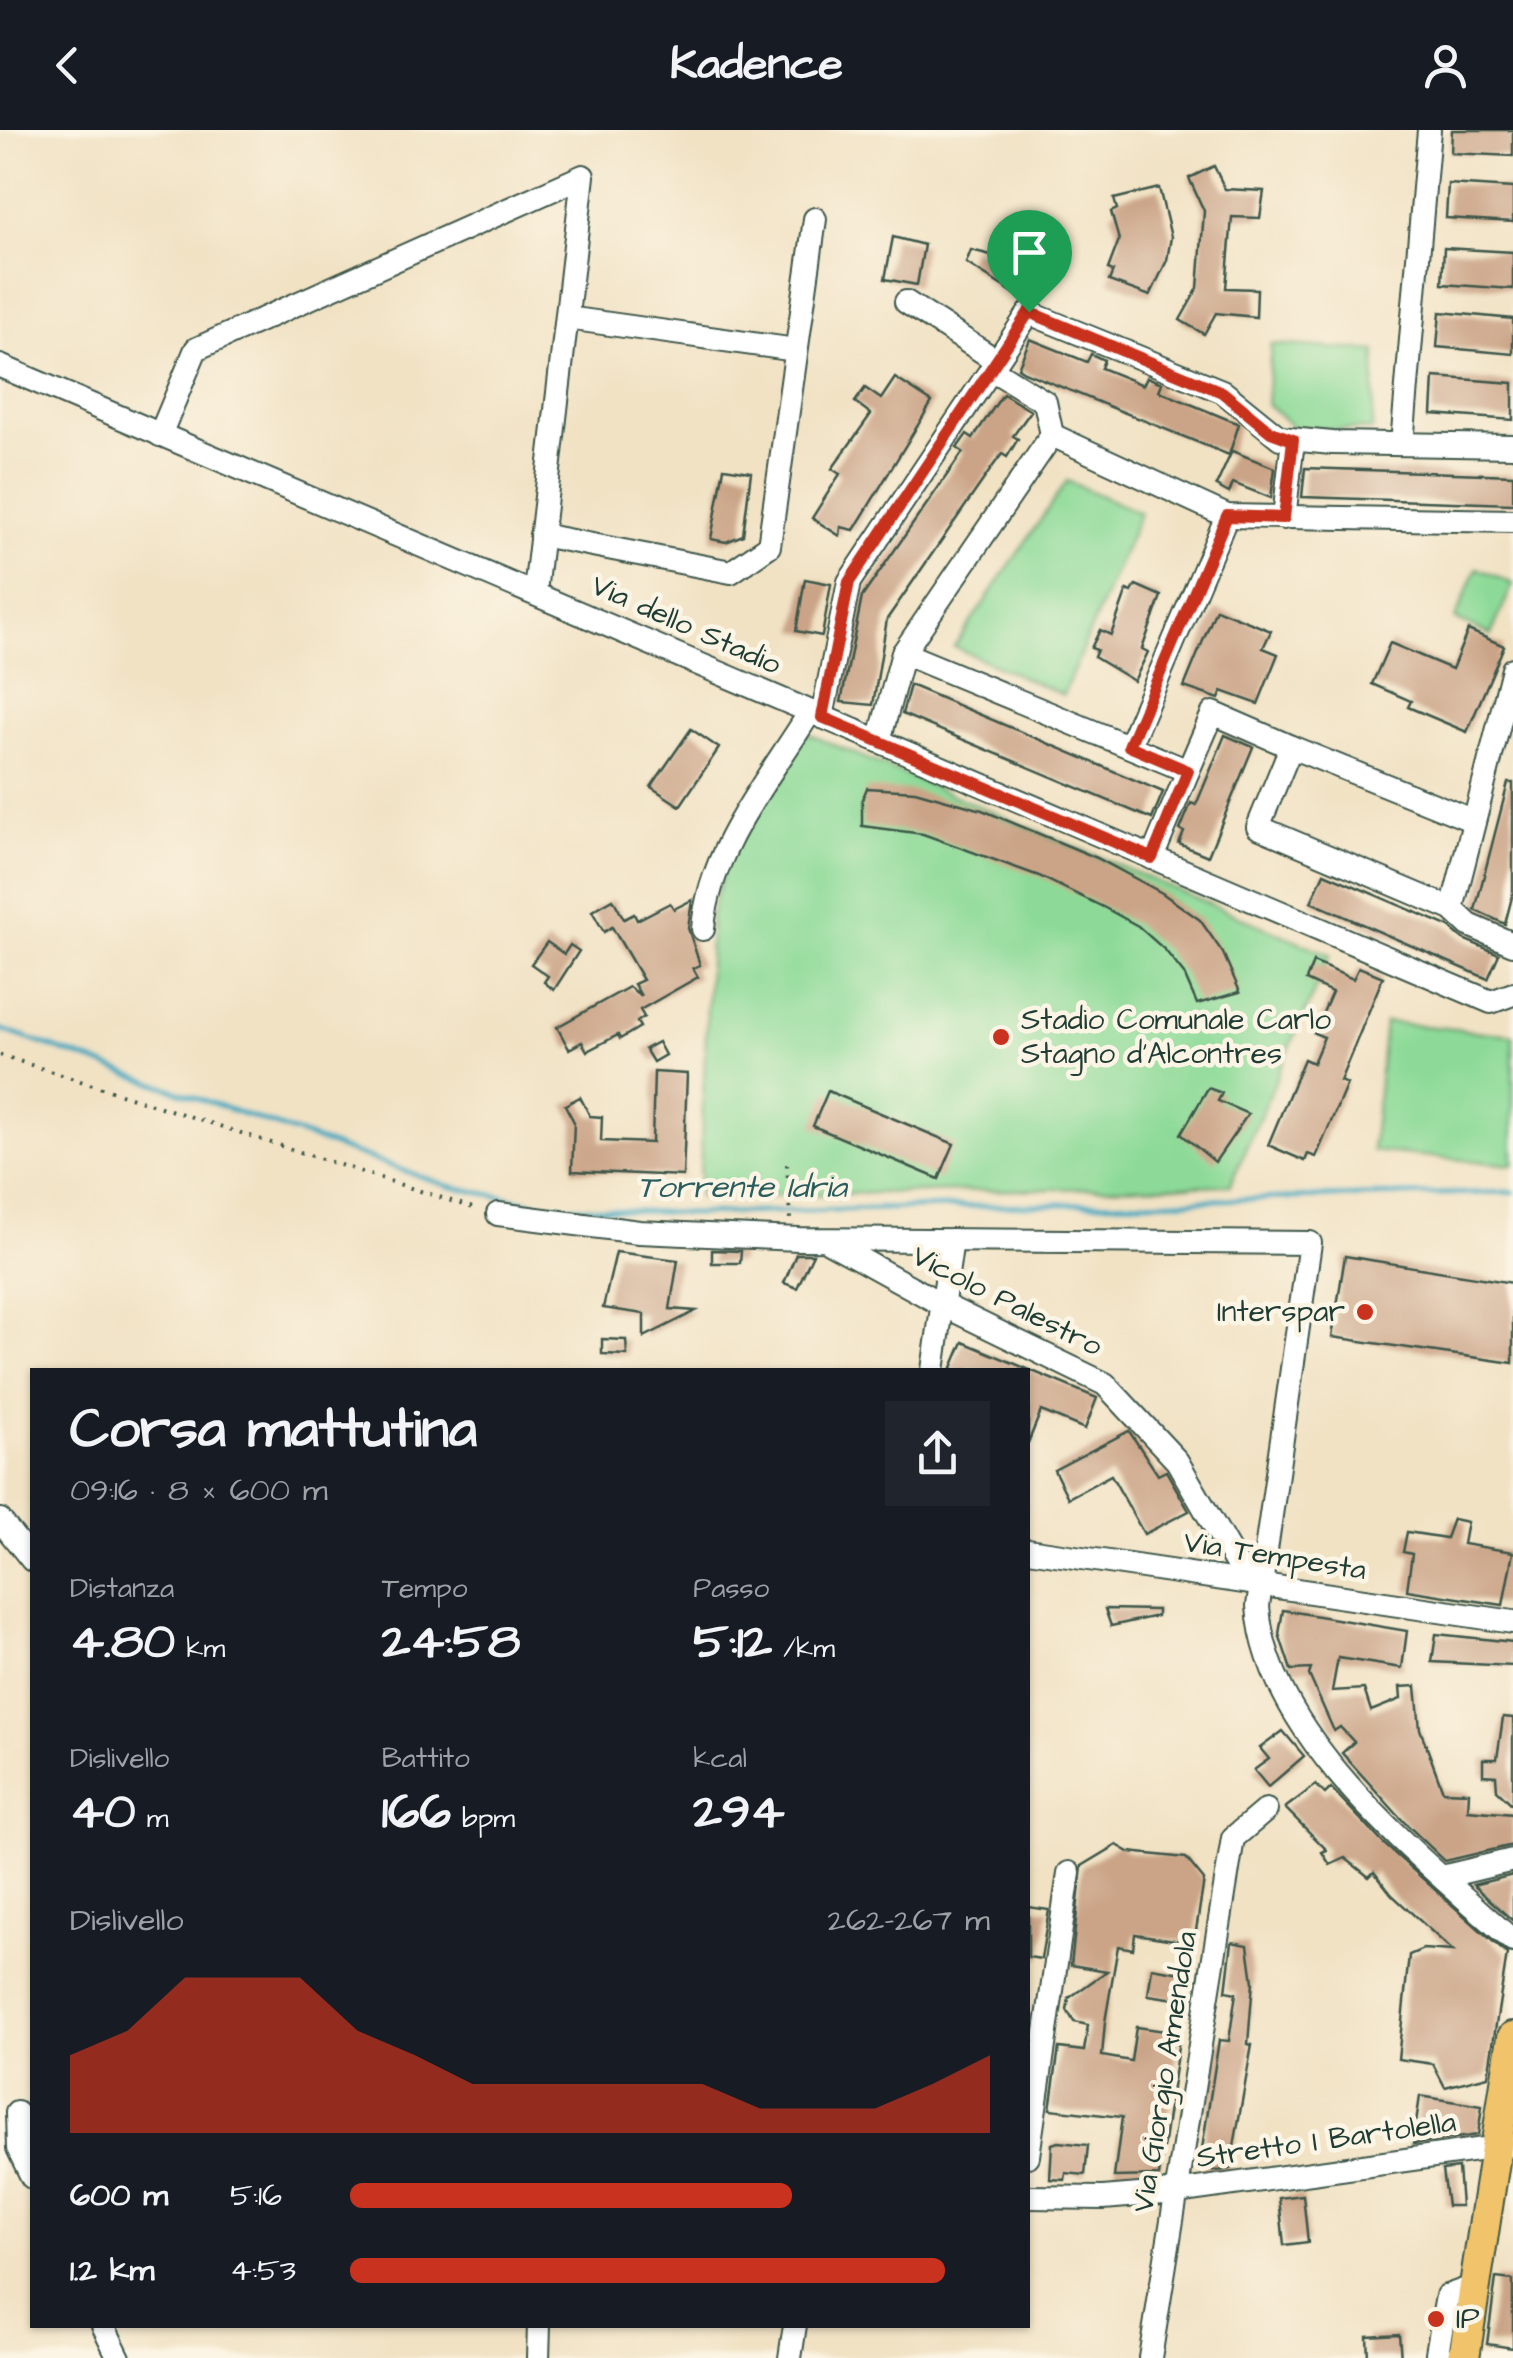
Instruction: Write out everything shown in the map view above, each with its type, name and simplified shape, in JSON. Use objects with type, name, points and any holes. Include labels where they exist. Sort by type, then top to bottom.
[{"type":"main road","points":[[1464,2358],[1505,2146],[1513,2036]]},
{"type":"street","points":[[1402,444],[1429,130]]},
{"type":"street","points":[[160,435],[196,349],[584,176],[541,534],[540,594]]},
{"type":"street","points":[[541,534],[731,572],[769,546],[815,220]]},
{"type":"street","points":[[878,741],[903,653],[1052,435],[1045,402],[906,302]]},
{"type":"street","points":[[703,929],[706,894],[719,860],[816,714],[849,582],[1029,312],[1222,392],[1271,432],[1293,440],[1513,446]]},
{"type":"street","points":[[567,318],[796,350]]},
{"type":"street","name":"Via dello Stadio","points":[[0,366],[1491,1002],[1513,994]]},
{"type":"street","points":[[1052,435],[1227,516],[1513,522]]},
{"type":"street","points":[[1284,518],[1293,440]]},
{"type":"street","points":[[1129,746],[1227,516]]},
{"type":"street","points":[[903,653],[1188,771]]},
{"type":"street","points":[[1452,909],[1513,670]]},
{"type":"street","points":[[1152,858],[1213,712],[1291,748],[1474,821]]},
{"type":"street","points":[[1291,748],[1258,828],[1452,909],[1469,925],[1513,944]]},
{"type":"street","points":[[498,1214],[639,1232],[825,1239],[1310,1244],[1254,1583],[1265,1654],[1284,1695],[1350,1783],[1442,1878],[1513,1941]]},
{"type":"street","name":"Vicolo Palestro","points":[[825,1239],[943,1305],[1079,1368],[1125,1402],[1177,1461],[1254,1583]]},
{"type":"street","points":[[933,1368],[952,1240]]},
{"type":"street","points":[[0,1520],[30,1558]]},
{"type":"street","name":"Via Tempesta","points":[[1030,1550],[1513,1622]]},
{"type":"street","name":"Via Giorgio Amendola","points":[[1150,2358],[1233,1838],[1266,1810]]},
{"type":"street","points":[[1442,1878],[1513,1860]]},
{"type":"street","points":[[1030,2143],[1070,1873]]},
{"type":"street","points":[[16,2111],[18,2148],[30,2173]]},
{"type":"street","name":"Stretto I Bartolella","points":[[1030,2197],[1102,2198],[1176,2192],[1505,2146]]},
{"type":"street","points":[[1444,2358],[1437,2353],[1448,2296],[1475,2286]]},
{"type":"street","points":[[105,2328],[119,2358]]},
{"type":"street","points":[[538,2358],[539,2328]]},
{"type":"street","points":[[790,2358],[795,2328]]},
{"type":"path","points":[[0,1055],[404,1189],[498,1214]]},
{"type":"path","points":[[787,1164],[790,1226]]},
{"type":"green space","points":[[1271,344],[1376,351],[1372,430],[1295,429],[1267,404]]},
{"type":"green space","points":[[1067,481],[1140,513],[1063,695],[954,647]]},
{"type":"green space","points":[[1477,568],[1513,584],[1491,635],[1455,619]]},
{"type":"green space","name":"Stadio Comunale Carlo Stagno d'Alcontres","points":[[806,733],[1330,955],[1230,1185],[699,1197],[711,914],[725,865]]},
{"type":"green space","points":[[1385,1022],[1513,1035],[1513,1165],[1372,1151]]},
{"type":"building","points":[[1452,130],[1513,130],[1513,156],[1451,153]]},
{"type":"building","points":[[1214,166],[1225,189],[1264,191],[1260,218],[1232,217],[1226,288],[1257,289],[1256,317],[1216,313],[1204,334],[1180,320],[1198,288],[1204,211],[1189,178]]},
{"type":"building","points":[[1448,184],[1513,188],[1513,222],[1446,218]]},
{"type":"building","points":[[1159,188],[1171,237],[1167,260],[1150,296],[1109,281],[1113,271],[1108,269],[1119,240],[1111,212],[1117,209],[1114,199]]},
{"type":"building","points":[[893,237],[924,245],[917,285],[885,279]]},
{"type":"building","points":[[1444,248],[1513,252],[1513,289],[1442,284]]},
{"type":"building","points":[[971,250],[1023,263],[1015,294],[966,263]]},
{"type":"building","points":[[1440,312],[1513,319],[1513,354],[1437,347]]},
{"type":"building","points":[[1030,339],[1087,362],[1091,354],[1104,360],[1101,368],[1143,385],[1147,377],[1162,383],[1159,391],[1239,424],[1229,455],[1024,372],[1018,368]]},
{"type":"building","points":[[1434,377],[1513,383],[1513,420],[1432,414]]},
{"type":"building","points":[[895,378],[932,402],[854,530],[841,527],[840,536],[812,518],[840,474],[832,469],[871,414],[855,402],[865,388],[881,399]]},
{"type":"building","points":[[1003,394],[1031,411],[1013,436],[1018,439],[1007,457],[1002,454],[993,466],[887,619],[873,705],[841,702],[862,597],[963,452],[957,448],[967,434],[973,438]]},
{"type":"building","points":[[1232,451],[1275,468],[1271,498],[1233,483],[1229,493],[1216,486]]},
{"type":"building","points":[[724,468],[751,472],[743,535],[726,542],[711,539]]},
{"type":"building","points":[[1305,468],[1513,475],[1513,504],[1302,497]]},
{"type":"building","points":[[805,579],[831,584],[822,636],[796,631]]},
{"type":"building","points":[[1136,585],[1161,596],[1142,649],[1148,652],[1134,681],[1094,657],[1097,650],[1091,648],[1100,630],[1111,635],[1127,590],[1132,592]]},
{"type":"building","points":[[1216,609],[1271,631],[1263,648],[1278,654],[1258,704],[1222,691],[1219,699],[1184,687]]},
{"type":"building","points":[[1468,630],[1504,646],[1467,732],[1408,707],[1411,701],[1372,684],[1390,643],[1452,669]]},
{"type":"building","points":[[910,685],[1163,792],[1152,819],[902,714]]},
{"type":"building","points":[[691,729],[719,748],[680,806],[651,787]]},
{"type":"building","points":[[1225,735],[1253,747],[1208,856],[1179,844],[1184,832],[1180,830],[1191,803],[1196,805]]},
{"type":"building","points":[[1508,783],[1513,783],[1513,893],[1505,924],[1475,910]]},
{"type":"building","points":[[867,788],[915,791],[982,810],[1097,858],[1162,893],[1200,920],[1223,953],[1240,992],[1197,1004],[1184,974],[1165,950],[1138,926],[1105,908],[1039,876],[923,834],[862,826],[862,800]]},
{"type":"building","points":[[1324,873],[1448,926],[1463,939],[1499,954],[1488,979],[1311,902]]},
{"type":"building","points":[[613,899],[624,919],[634,914],[637,920],[670,903],[674,909],[692,900],[688,928],[700,965],[693,968],[698,977],[640,1010],[644,1017],[637,1022],[640,1027],[620,1039],[618,1035],[587,1051],[582,1042],[569,1049],[557,1027],[629,987],[641,996],[634,984],[643,980],[612,927],[604,932],[592,911]]},
{"type":"building","points":[[547,942],[564,954],[570,945],[579,951],[554,990],[544,982],[548,976],[531,964]]},
{"type":"building","points":[[1313,962],[1353,979],[1359,967],[1383,977],[1340,1081],[1347,1084],[1316,1157],[1308,1154],[1305,1161],[1268,1145],[1304,1059],[1313,1063],[1324,1037],[1314,1033],[1332,992],[1306,980]]},
{"type":"building","points":[[658,1042],[665,1055],[653,1062],[645,1049]]},
{"type":"building","points":[[654,1072],[687,1074],[683,1176],[572,1171],[574,1122],[565,1105],[580,1097],[590,1116],[602,1117],[601,1141],[652,1143]]},
{"type":"building","points":[[1208,1088],[1222,1093],[1218,1101],[1248,1114],[1215,1162],[1181,1134]]},
{"type":"building","points":[[828,1091],[954,1144],[939,1179],[813,1126]]},
{"type":"building","points":[[712,1250],[741,1251],[740,1263],[712,1263]]},
{"type":"building","points":[[616,1252],[678,1260],[670,1309],[696,1311],[644,1337],[644,1314],[603,1308]]},
{"type":"building","points":[[796,1254],[813,1254],[797,1288],[784,1283]]},
{"type":"building","points":[[1345,1256],[1513,1283],[1513,1363],[1332,1337]]},
{"type":"building","points":[[602,1339],[626,1340],[627,1355],[602,1354]]},
{"type":"building","points":[[963,1342],[1025,1368],[952,1368]]},
{"type":"building","points":[[1030,1370],[1097,1398],[1085,1429],[1041,1411],[1030,1438]]},
{"type":"building","points":[[1129,1431],[1158,1475],[1166,1471],[1189,1511],[1144,1534],[1111,1475],[1068,1498],[1054,1470]]},
{"type":"building","points":[[1453,1519],[1467,1522],[1463,1544],[1513,1552],[1503,1605],[1407,1590],[1412,1554],[1403,1552],[1407,1532],[1446,1538]]},
{"type":"building","points":[[1105,1609],[1157,1610],[1157,1616],[1111,1626]]},
{"type":"building","points":[[1283,1610],[1407,1631],[1402,1668],[1338,1658],[1332,1691],[1364,1689],[1371,1711],[1401,1699],[1400,1687],[1416,1686],[1420,1729],[1443,1791],[1469,1792],[1468,1810],[1513,1814],[1513,1845],[1445,1861],[1405,1823],[1342,1753],[1354,1742],[1340,1727],[1334,1731],[1309,1675],[1311,1669],[1291,1670],[1279,1634]]},
{"type":"building","points":[[1436,1634],[1513,1642],[1513,1666],[1432,1662]]},
{"type":"building","points":[[1503,1717],[1513,1718],[1513,1805],[1497,1790],[1496,1776],[1483,1775],[1483,1759],[1497,1759]]},
{"type":"building","points":[[1283,1731],[1304,1756],[1268,1787],[1254,1770],[1269,1759],[1260,1748]]},
{"type":"building","points":[[1316,1785],[1325,1794],[1331,1788],[1384,1844],[1507,1954],[1488,2076],[1445,2087],[1433,2064],[1398,2059],[1409,1955],[1423,1949],[1453,1951],[1392,1895],[1374,1872],[1369,1877],[1345,1858],[1330,1865],[1322,1852],[1327,1850],[1285,1808]]},
{"type":"building","points":[[1117,1845],[1129,1852],[1186,1858],[1204,1880],[1194,1943],[1135,1934],[1133,1949],[1118,1946],[1105,2022],[1102,2056],[1131,2061],[1136,2027],[1180,2033],[1159,2176],[1114,2177],[1122,2117],[1050,2109],[1059,2048],[1084,2051],[1088,2025],[1074,2022],[1067,2010],[1069,1998],[1107,1971],[1071,1965],[1082,1866]]},
{"type":"building","points":[[1513,1875],[1513,1921],[1473,1885]]},
{"type":"building","points":[[1030,1907],[1049,1910],[1041,1959],[1030,1957]]},
{"type":"building","points":[[1232,1942],[1248,1945],[1253,1982],[1248,2044],[1252,2045],[1230,2169],[1218,2171],[1199,2168],[1219,2040],[1229,2041],[1236,1993],[1226,1991]]},
{"type":"building","points":[[1152,1968],[1181,1973],[1176,1999],[1148,1995]]},
{"type":"building","points":[[1420,2096],[1482,2106],[1478,2135],[1413,2144]]},
{"type":"building","points":[[1052,2144],[1088,2145],[1085,2175],[1066,2173],[1065,2180],[1050,2179]]},
{"type":"building","points":[[1458,2168],[1461,2206],[1447,2206],[1442,2170]]},
{"type":"building","points":[[1303,2195],[1308,2242],[1284,2245],[1279,2198]]},
{"type":"building","points":[[1496,2278],[1513,2280],[1513,2348],[1487,2344]]},
{"type":"building","points":[[1399,2334],[1401,2358],[1368,2358],[1367,2336]]},
{"type":"waterway","name":"Torrente Idria","points":[[0,1029],[448,1186],[542,1205],[692,1214],[1513,1192]]},
{"type":"place","name":"Stadio Comunale Carlo Stagno d'Alcontres","points":[[1001,1037]]},
{"type":"place","name":"Interspar","points":[[1365,1312]]},
{"type":"place","name":"IP","points":[[1436,2319]]},
{"type":"route","points":[[1029,312],[1222,392],[1271,432],[1293,440],[1284,518],[1227,516],[1129,746],[1188,771],[1152,858],[822,717],[849,582],[1029,312]]}]
